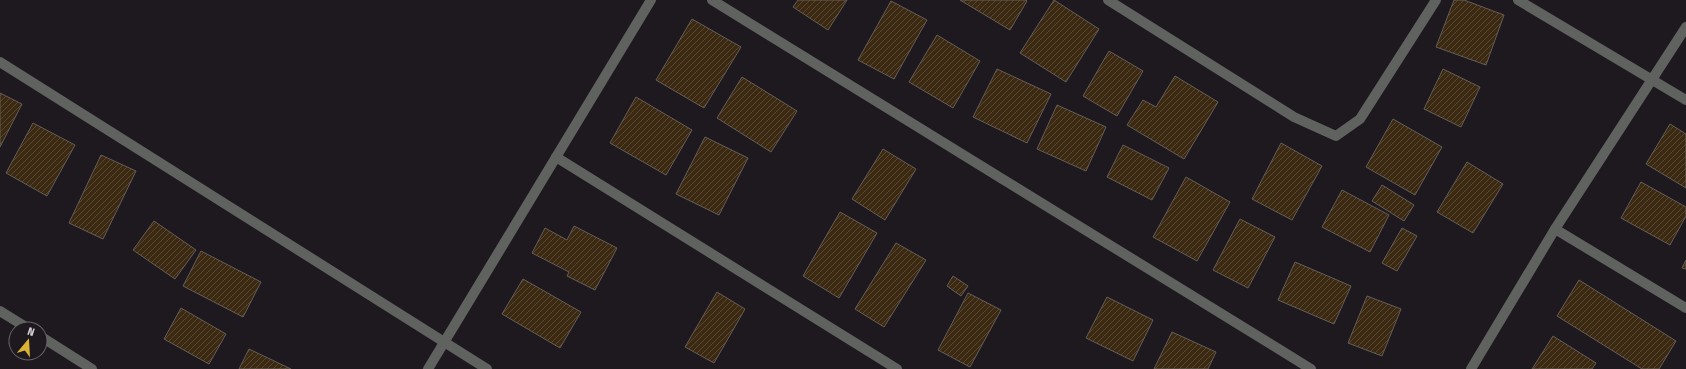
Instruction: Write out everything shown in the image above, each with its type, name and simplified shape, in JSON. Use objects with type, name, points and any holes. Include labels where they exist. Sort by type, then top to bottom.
[{"type":"street","points":[[428,369],[651,0]]},
{"type":"street","points":[[712,0],[1311,369]]},
{"type":"street","points":[[1108,0],[1294,117],[1336,136],[1360,119],[1436,0]]},
{"type":"street","points":[[1518,0],[1686,100]]},
{"type":"street","points":[[1471,369],[1555,229],[1686,27]]},
{"type":"street","points":[[0,62],[487,369]]},
{"type":"street","points":[[556,157],[897,369]]},
{"type":"street","points":[[1555,229],[1686,308]]},
{"type":"street","points":[[0,311],[16,321]]},
{"type":"street","points":[[48,341],[92,369]]},
{"type":"building","points":[[798,0],[847,0],[828,30],[793,7]]},
{"type":"building","points":[[960,0],[1026,0],[1027,1],[1010,30]]},
{"type":"building","points":[[1054,0],[1099,29],[1066,82],[1020,53]]},
{"type":"building","points":[[1454,0],[1464,0],[1504,15],[1486,65],[1436,47]]},
{"type":"building","points":[[891,1],[927,20],[894,79],[858,60]]},
{"type":"building","points":[[692,19],[741,47],[704,108],[656,80]]},
{"type":"building","points":[[937,35],[980,61],[953,108],[909,82]]},
{"type":"building","points":[[1109,51],[1143,71],[1117,116],[1083,96]]},
{"type":"building","points":[[997,69],[1051,94],[1027,143],[973,117]]},
{"type":"building","points":[[1443,69],[1480,87],[1461,127],[1424,109]]},
{"type":"building","points":[[1175,76],[1218,102],[1184,159],[1127,125],[1143,100],[1156,107]]},
{"type":"building","points":[[742,77],[797,111],[771,152],[717,118]]},
{"type":"building","points":[[0,93],[22,104],[0,147]]},
{"type":"building","points":[[636,97],[692,130],[666,175],[610,143]]},
{"type":"building","points":[[1057,105],[1106,127],[1086,171],[1037,149]]},
{"type":"building","points":[[1393,119],[1442,147],[1415,195],[1366,167]]},
{"type":"building","points":[[33,123],[75,145],[47,196],[6,173]]},
{"type":"building","points":[[1670,124],[1686,134],[1686,188],[1646,164]]},
{"type":"building","points":[[705,137],[748,158],[719,215],[676,194]]},
{"type":"building","points":[[1281,143],[1322,166],[1292,220],[1252,199]]},
{"type":"building","points":[[1123,145],[1169,168],[1152,200],[1107,177]]},
{"type":"building","points":[[883,149],[916,169],[885,220],[852,199]]},
{"type":"building","points":[[101,155],[136,171],[103,239],[69,223]]},
{"type":"building","points":[[1467,162],[1503,184],[1473,233],[1437,212]]},
{"type":"building","points":[[1186,177],[1230,202],[1197,261],[1153,237]]},
{"type":"building","points":[[1641,182],[1686,207],[1686,216],[1670,245],[1621,218]]},
{"type":"building","points":[[1382,185],[1414,205],[1404,221],[1372,201]]},
{"type":"building","points":[[1342,190],[1389,215],[1370,252],[1322,227]]},
{"type":"building","points":[[840,212],[877,233],[839,298],[803,276]]},
{"type":"building","points":[[1240,219],[1275,237],[1248,288],[1213,270]]},
{"type":"building","points":[[154,221],[196,250],[175,279],[133,250]]},
{"type":"building","points":[[574,226],[617,248],[595,290],[567,276],[569,272],[532,253],[545,228],[567,240]]},
{"type":"building","points":[[1402,228],[1417,236],[1397,271],[1382,263]]},
{"type":"building","points":[[896,243],[926,260],[884,327],[855,309]]},
{"type":"building","points":[[201,251],[261,282],[243,317],[183,286]]},
{"type":"building","points":[[1686,260],[1686,269],[1682,268]]},
{"type":"building","points":[[1295,262],[1351,286],[1334,324],[1278,300]]},
{"type":"building","points":[[953,276],[968,286],[961,296],[947,286]]},
{"type":"building","points":[[523,279],[581,312],[560,348],[502,314]]},
{"type":"building","points":[[1579,280],[1676,341],[1659,369],[1642,369],[1557,316]]},
{"type":"building","points":[[717,292],[745,309],[714,363],[685,347]]},
{"type":"building","points":[[968,293],[1001,310],[970,367],[938,350]]},
{"type":"building","points":[[1367,296],[1401,309],[1382,356],[1348,343]]},
{"type":"building","points":[[1107,297],[1153,320],[1133,361],[1086,338]]},
{"type":"building","points":[[181,308],[226,334],[209,364],[164,339]]},
{"type":"building","points":[[1172,332],[1216,352],[1208,369],[1154,369]]},
{"type":"building","points":[[1553,336],[1596,363],[1592,369],[1532,369]]},
{"type":"building","points":[[249,349],[291,369],[239,369]]}]
